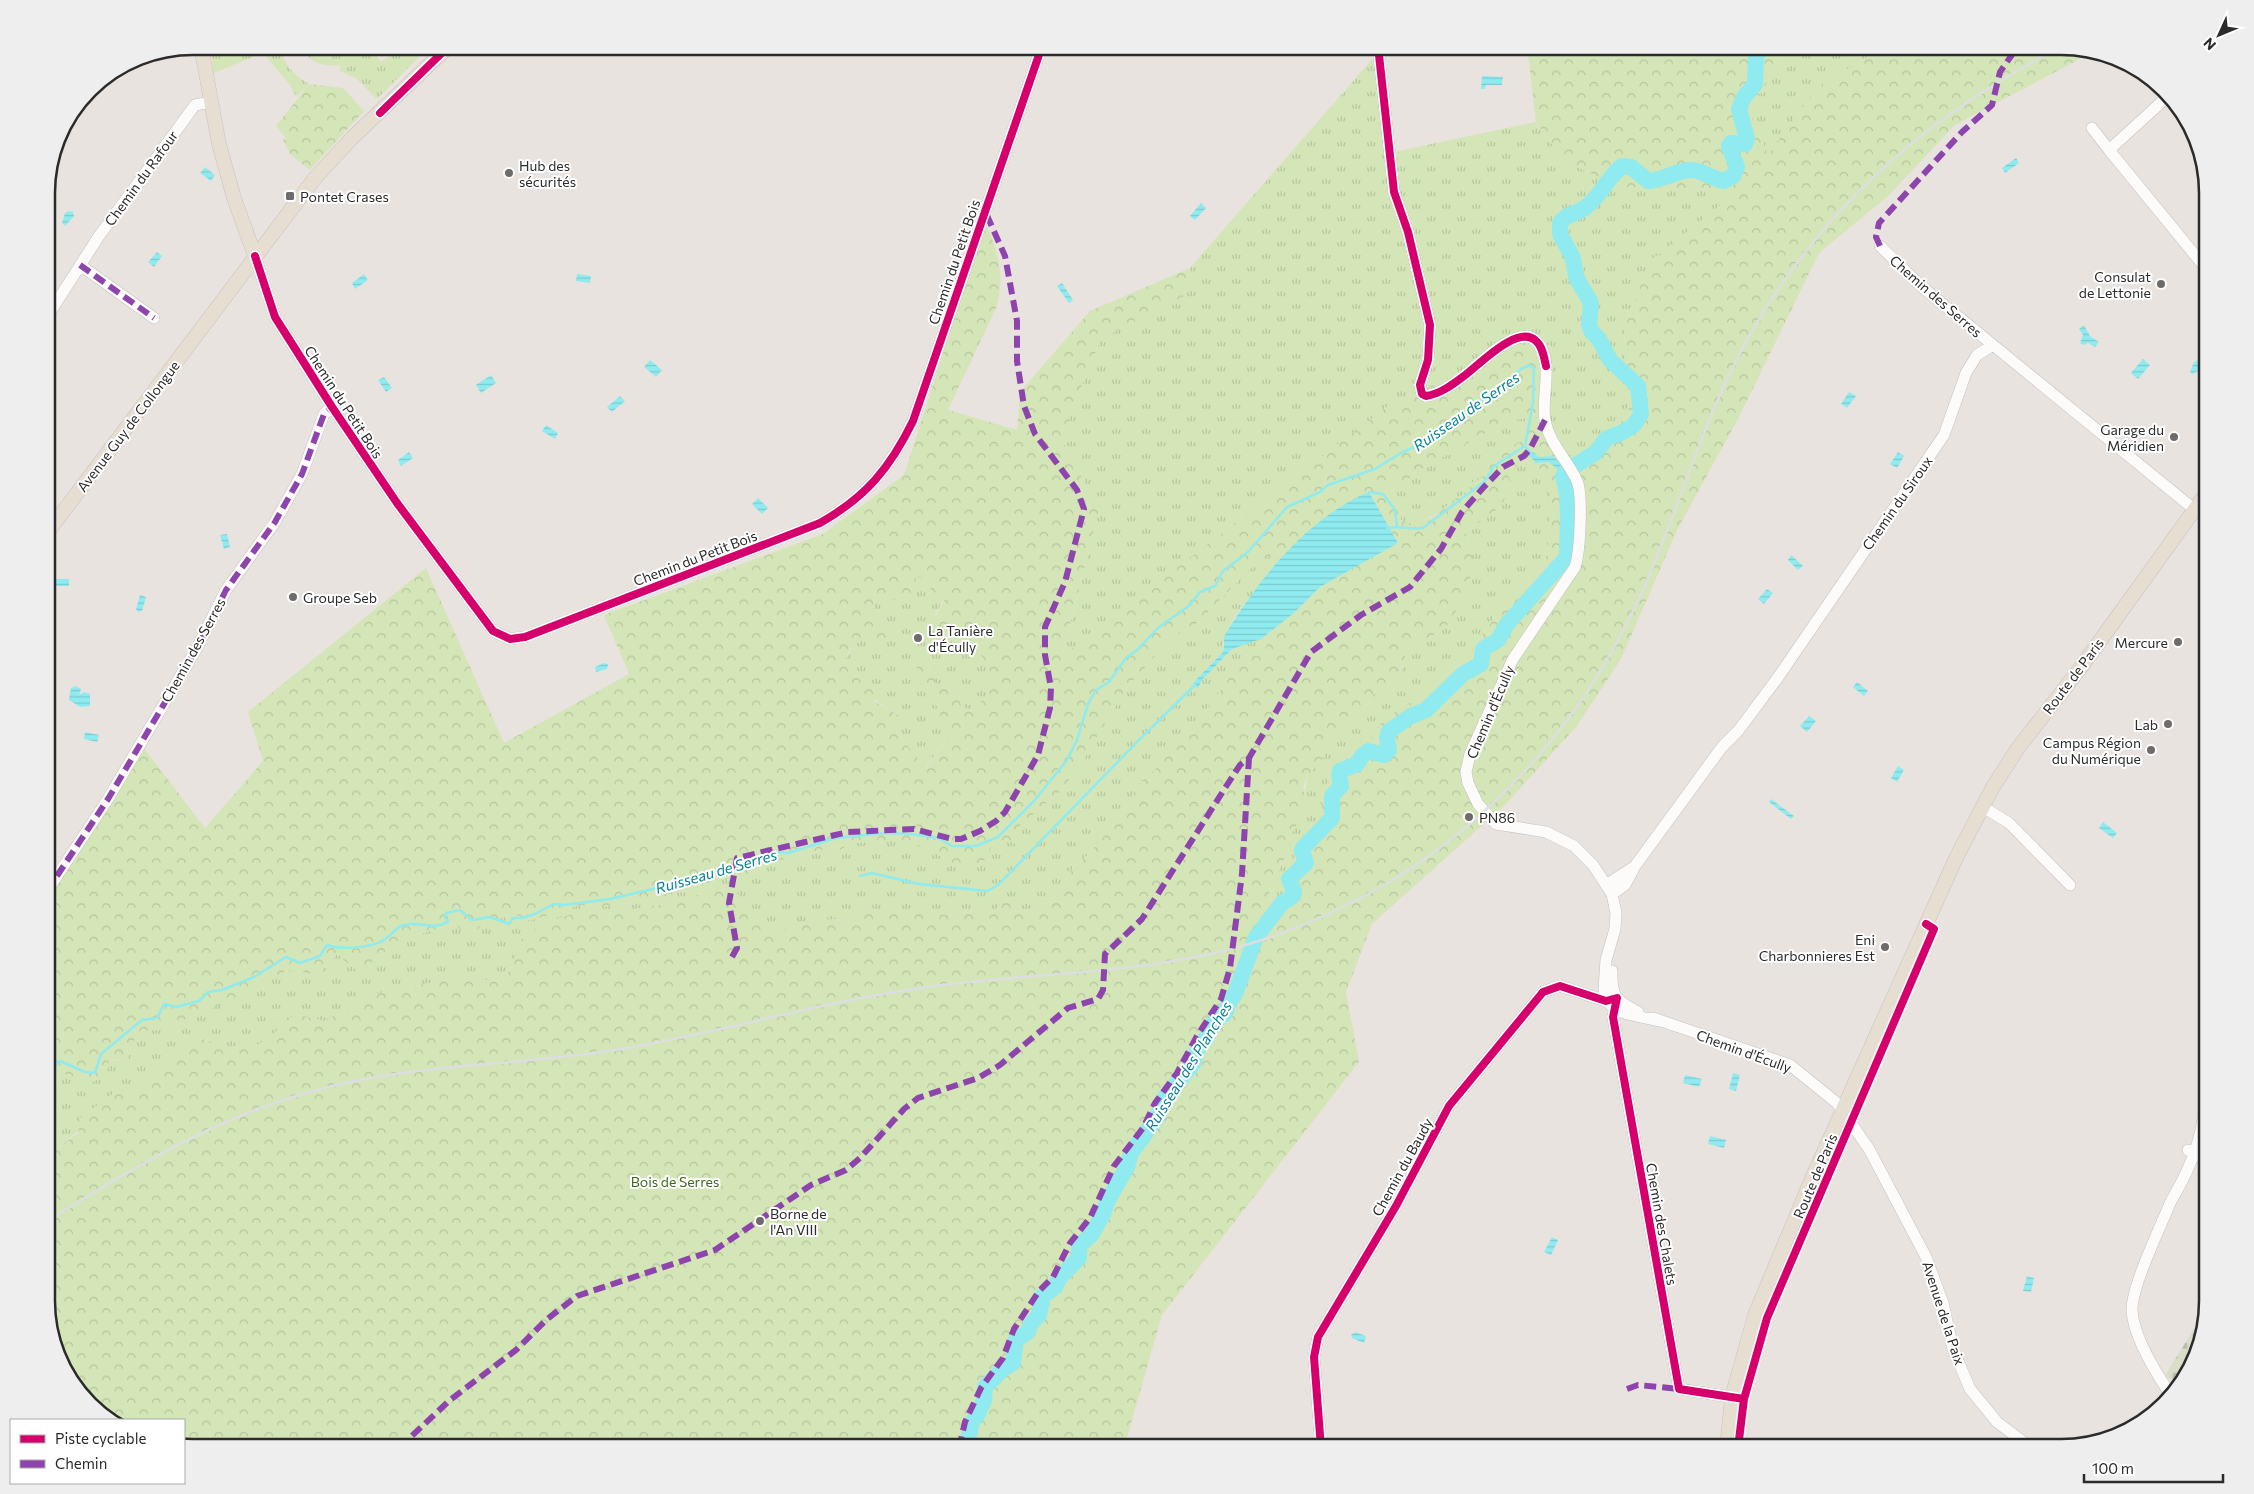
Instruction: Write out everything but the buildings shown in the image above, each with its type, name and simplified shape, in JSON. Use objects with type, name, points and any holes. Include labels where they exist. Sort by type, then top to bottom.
[{"type":"main road","points":[[203,55],[219,144],[234,198],[255,256]]},
{"type":"main road","name":"Avenue Guy de Collongue","points":[[55,522],[192,343],[229,281],[255,256],[329,162],[440,55]]},
{"type":"main road","name":"Route de Paris","points":[[1729,1439],[1754,1315],[1813,1176],[1844,1112],[1922,933],[1983,807],[2018,748],[2082,666],[2199,504]]},
{"type":"street","name":"Chemin du Petit Bois","points":[[255,256],[275,317],[332,407],[397,503],[487,625],[503,638],[525,637],[820,523],[861,496],[887,468],[913,421],[1039,55]]},
{"type":"street","name":"Chemin d'Écully","points":[[1379,55],[1394,192],[1408,232],[1430,325],[1428,360],[1420,385],[1422,394],[1426,396],[1441,391],[1518,337],[1528,336],[1536,340],[1541,348],[1546,366],[1545,420],[1559,450],[1576,478],[1580,498],[1579,553],[1576,567],[1513,658],[1470,754],[1466,772],[1474,799],[1496,824],[1546,832],[1581,851],[1609,890],[1616,913],[1612,943],[1612,1003],[1628,1006],[1659,1021],[1790,1065],[1837,1103],[1844,1112]]},
{"type":"street","points":[[2109,150],[2163,100]]},
{"type":"street","name":"Chemin du Rafour","points":[[55,303],[142,176],[195,105],[211,102]]},
{"type":"street","points":[[2092,128],[2199,259]]},
{"type":"street","name":"Chemin des Serres","points":[[1880,246],[1922,287],[1993,345]]},
{"type":"street","points":[[80,265],[154,318]]},
{"type":"street","points":[[1993,345],[2195,510]]},
{"type":"street","name":"Chemin du Siroux","points":[[1609,890],[1625,885],[1635,866],[1722,747],[1738,731],[1779,676],[1944,435],[1966,372],[1977,355],[1993,345]]},
{"type":"street","name":"Chemin des Serres","points":[[55,878],[108,799],[197,648],[226,590],[276,522],[302,474],[324,414],[332,407]]},
{"type":"street","points":[[1983,807],[2009,823],[2070,885]]},
{"type":"street","name":"Chemin du Baudy","points":[[1320,1439],[1314,1357],[1318,1337],[1396,1206],[1449,1106],[1543,992],[1560,986],[1612,1003]]},
{"type":"street","name":"Chemin des Chalets","points":[[1612,1003],[1679,1389],[1738,1398]]},
{"type":"street","name":"Avenue de la Paix","points":[[1844,1112],[1869,1149],[1926,1257],[1943,1303],[1953,1349],[1970,1390],[1997,1422],[2019,1439]]},
{"type":"street","points":[[2167,1390],[2158,1377],[2140,1338],[2132,1310],[2135,1290],[2171,1201],[2174,1184],[2199,1129]]},
{"type":"street","points":[[2190,1151],[2199,1156]]},
{"type":"green space","points":[[211,55],[258,55],[214,73]]},
{"type":"green space","points":[[265,55],[283,55],[290,69],[309,84],[296,97],[290,85]]},
{"type":"green space","points":[[308,55],[376,55],[381,62],[390,55],[421,55],[377,99],[356,78],[339,71],[341,66],[323,65]]},
{"type":"green space","name":"Bois de Serres","points":[[1528,55],[1782,55],[1750,113],[1768,155],[1817,87],[1872,55],[2061,55],[2083,57],[1955,125],[1888,196],[1819,253],[1738,419],[1678,528],[1621,659],[1576,727],[1506,804],[1372,924],[1346,992],[1359,1062],[1162,1315],[1127,1439],[185,1439],[185,1419],[122,1419],[102,1405],[89,1392],[78,1377],[66,1354],[55,1310],[55,1151],[78,1133],[80,1118],[115,1092],[123,1094],[162,1074],[180,1047],[199,1038],[231,1047],[252,1047],[271,1036],[295,1014],[324,1021],[375,994],[454,978],[496,981],[510,971],[523,936],[549,921],[579,912],[600,915],[670,903],[715,890],[737,893],[758,916],[766,931],[773,933],[819,920],[850,919],[872,908],[884,915],[895,910],[934,910],[944,915],[996,909],[1008,898],[1012,912],[1044,907],[1061,891],[1073,867],[1089,854],[1124,811],[1137,786],[1160,765],[1181,732],[1206,712],[1240,661],[1247,656],[1263,655],[1267,643],[1266,635],[1294,613],[1320,587],[1398,543],[1369,492],[1331,515],[1285,555],[1278,552],[1258,561],[1194,626],[1178,633],[1125,690],[1078,769],[1059,793],[1020,825],[1016,844],[1004,839],[991,848],[988,859],[968,867],[954,865],[926,847],[900,840],[852,843],[840,850],[824,849],[789,859],[755,862],[746,876],[730,876],[668,896],[602,907],[579,905],[530,921],[517,915],[486,920],[476,931],[464,935],[456,924],[400,939],[370,964],[354,969],[337,954],[318,975],[290,970],[278,975],[272,969],[258,979],[252,993],[158,1030],[138,1031],[128,1058],[109,1061],[107,1072],[94,1082],[58,1072],[55,1077],[55,878],[140,743],[205,828],[263,761],[248,712],[426,568],[504,743],[629,674],[604,615],[823,534],[904,475],[985,222],[999,263],[1000,283],[997,306],[948,410],[1017,430],[1020,392],[1090,311],[1190,268],[1184,296],[1101,339],[1061,437],[1099,511],[1062,656],[1385,408],[1518,344],[1531,346],[1550,345],[1550,424],[1573,463],[1629,415],[1624,327],[1650,261],[1727,200],[1716,189],[1620,187],[1564,161],[1536,122]],"holes":[[[1526,418],[1520,442],[1496,453],[1483,476],[1474,480],[1468,492],[1428,519],[1419,518],[1412,524],[1401,520],[1400,512],[1386,493],[1389,487],[1402,487],[1414,473],[1504,423]],[[1523,459],[1540,469],[1551,485],[1548,553],[1538,573],[1499,600],[1491,623],[1465,659],[1416,701],[1405,704],[1378,726],[1371,741],[1336,766],[1320,803],[1327,811],[1323,821],[1315,828],[1305,827],[1285,881],[1286,892],[1280,898],[1271,902],[1269,890],[1289,850],[1285,843],[1298,823],[1307,801],[1304,793],[1305,780],[1321,762],[1333,734],[1342,721],[1352,724],[1365,710],[1371,696],[1386,688],[1396,678],[1400,672],[1407,649],[1441,631],[1450,622],[1466,594],[1474,563],[1465,532],[1499,508],[1512,487],[1508,474]],[[916,577],[923,578],[932,591],[945,599],[937,614],[931,620],[932,626],[940,631],[943,628],[968,644],[986,662],[990,672],[990,684],[985,697],[974,711],[964,708],[956,689],[939,687],[929,665],[924,659],[916,660],[917,672],[938,708],[943,727],[950,735],[926,768],[895,731],[899,716],[874,701],[877,695],[867,681],[851,675],[844,663],[848,652],[860,640],[876,646],[890,634],[886,622],[873,613],[875,599],[907,600],[916,591]]]},
{"type":"green space","points":[[1782,55],[1872,55],[1817,87],[1768,156],[1750,113]]},
{"type":"green space","points":[[1375,56],[1394,152],[1536,122],[1564,161],[1619,187],[1716,189],[1728,200],[1650,261],[1624,327],[1629,415],[1573,463],[1550,424],[1550,345],[1531,346],[1517,344],[1385,408],[1062,657],[1099,511],[1061,437],[1101,339],[1184,296],[1190,268]]},
{"type":"green space","points":[[309,84],[343,88],[364,111],[310,170],[291,155],[283,140],[286,138],[276,126]]},
{"type":"green space","points":[[1526,418],[1520,442],[1496,453],[1483,476],[1474,480],[1468,492],[1452,501],[1439,513],[1412,524],[1401,520],[1400,512],[1386,493],[1389,487],[1402,487],[1414,473],[1504,423]]},
{"type":"green space","points":[[1523,459],[1540,469],[1551,485],[1548,553],[1538,573],[1499,600],[1491,623],[1465,659],[1416,701],[1405,704],[1378,726],[1371,741],[1336,766],[1320,803],[1328,811],[1285,881],[1286,892],[1280,898],[1271,902],[1269,890],[1289,850],[1285,843],[1298,823],[1308,774],[1323,758],[1331,734],[1342,721],[1365,710],[1371,696],[1401,672],[1407,649],[1441,631],[1474,563],[1465,532],[1499,508],[1507,474]]},
{"type":"green space","points":[[1278,552],[1285,555],[1241,608],[1230,625],[1223,641],[1223,652],[1193,683],[1199,686],[1202,680],[1232,649],[1266,635],[1267,643],[1263,655],[1247,656],[1240,661],[1206,712],[1181,732],[1160,765],[1137,786],[1124,811],[1089,854],[1073,867],[1061,891],[1044,907],[1012,912],[1007,899],[996,909],[943,915],[934,910],[895,910],[884,915],[872,908],[850,919],[819,920],[773,933],[766,931],[758,916],[715,890],[670,903],[600,915],[578,912],[523,936],[510,971],[496,981],[454,978],[375,994],[324,1021],[295,1014],[271,1036],[252,1047],[231,1047],[199,1038],[180,1047],[162,1074],[123,1094],[55,1151],[55,1077],[58,1072],[128,1058],[138,1031],[158,1030],[251,993],[258,979],[272,969],[278,975],[290,970],[318,975],[337,954],[370,964],[400,939],[457,924],[464,935],[476,931],[486,920],[517,915],[530,920],[579,905],[602,907],[668,896],[730,876],[746,876],[754,862],[789,859],[824,849],[840,850],[852,843],[900,840],[926,847],[954,865],[968,867],[988,859],[991,848],[1059,793],[1078,769],[1125,690],[1156,655],[1178,633],[1194,626],[1258,561]]},
{"type":"green space","points":[[916,577],[923,578],[932,591],[945,599],[931,620],[959,637],[982,656],[989,667],[991,679],[987,694],[975,711],[964,708],[956,689],[939,687],[932,677],[930,665],[917,672],[938,708],[943,727],[950,735],[925,768],[895,730],[899,716],[868,694],[855,680],[844,663],[856,644],[886,622],[873,613],[875,599]]},
{"type":"green space","points":[[2197,1324],[2192,1345],[2176,1377],[2173,1381],[2165,1376]]},
{"type":"water","points":[[1482,76],[1503,77],[1502,85],[1486,85],[1485,89],[1481,89]]},
{"type":"water","points":[[2016,158],[2019,163],[2005,173],[2002,168]]},
{"type":"water","points":[[205,167],[215,175],[211,181],[200,173]]},
{"type":"water","points":[[1201,203],[1206,208],[1195,220],[1190,216]]},
{"type":"water","points":[[73,212],[74,216],[65,226],[62,223],[65,213]]},
{"type":"water","points":[[157,252],[162,256],[154,267],[148,262]]},
{"type":"water","points":[[364,274],[368,280],[355,289],[352,283]]},
{"type":"water","points":[[577,274],[591,276],[590,283],[576,281]]},
{"type":"water","points":[[1062,283],[1073,300],[1069,303],[1057,286]]},
{"type":"water","points":[[2084,325],[2090,336],[2099,342],[2095,347],[2088,343],[2083,345],[2080,343],[2083,335],[2079,329]]},
{"type":"water","points":[[2143,359],[2150,365],[2138,379],[2131,373]]},
{"type":"water","points":[[650,360],[662,370],[656,377],[644,367]]},
{"type":"water","points":[[2199,361],[2199,371],[2192,374],[2190,372],[2194,362]]},
{"type":"water","points":[[491,375],[496,383],[481,393],[476,385]]},
{"type":"water","points":[[384,377],[392,388],[386,392],[378,380]]},
{"type":"water","points":[[1849,392],[1856,396],[1847,408],[1841,404]]},
{"type":"water","points":[[620,396],[625,401],[612,412],[607,407]]},
{"type":"water","points":[[546,425],[558,433],[555,439],[542,431]]},
{"type":"water","points":[[409,452],[413,458],[401,466],[398,460]]},
{"type":"water","points":[[1533,452],[1539,457],[1553,456],[1563,467],[1561,472],[1549,462],[1536,463],[1529,455]]},
{"type":"water","points":[[1898,452],[1904,456],[1897,468],[1890,464]]},
{"type":"water","points":[[1369,492],[1398,543],[1320,587],[1294,613],[1261,639],[1232,649],[1202,680],[1198,688],[1194,686],[1193,683],[1223,652],[1225,636],[1239,613],[1269,572],[1287,552],[1325,517],[1346,503]]},
{"type":"water","points":[[758,498],[768,508],[762,514],[752,504]]},
{"type":"water","points":[[227,534],[230,547],[224,549],[220,535]]},
{"type":"water","points":[[1791,555],[1803,566],[1798,570],[1788,560]]},
{"type":"water","points":[[69,579],[69,586],[56,586],[55,580]]},
{"type":"water","points":[[1767,589],[1773,593],[1764,604],[1758,599]]},
{"type":"water","points":[[140,595],[146,597],[142,611],[138,612],[136,609]]},
{"type":"water","points":[[604,663],[608,664],[607,669],[596,672],[595,667]]},
{"type":"water","points":[[1857,682],[1868,691],[1864,696],[1853,687]]},
{"type":"water","points":[[76,686],[81,689],[79,695],[84,692],[90,694],[90,706],[80,707],[69,700],[71,688]]},
{"type":"water","points":[[1809,716],[1816,721],[1807,732],[1800,726]]},
{"type":"water","points":[[85,732],[99,735],[97,742],[84,739]]},
{"type":"water","points":[[1898,766],[1904,770],[1897,782],[1891,778]]},
{"type":"water","points":[[1771,799],[1794,816],[1791,819],[1769,802]]},
{"type":"water","points":[[2103,822],[2117,833],[2113,838],[2099,828]]},
{"type":"water","points":[[1733,1073],[1740,1075],[1736,1091],[1729,1089]]},
{"type":"water","points":[[1685,1075],[1702,1079],[1699,1087],[1683,1083]]},
{"type":"water","points":[[1710,1136],[1726,1140],[1724,1148],[1708,1144]]},
{"type":"water","points":[[1552,1237],[1558,1240],[1551,1255],[1544,1252]]},
{"type":"water","points":[[2027,1276],[2034,1278],[2031,1292],[2023,1291]]},
{"type":"water","points":[[1355,1332],[1366,1336],[1364,1343],[1352,1338],[1351,1335]]},
{"type":"waterway","name":"Ruisseau des Planches","points":[[968,1439],[972,1422],[984,1400],[985,1387],[1003,1369],[1013,1363],[1016,1339],[1027,1333],[1031,1324],[1039,1315],[1043,1296],[1055,1287],[1060,1277],[1079,1258],[1079,1246],[1092,1234],[1107,1202],[1127,1167],[1131,1153],[1156,1119],[1166,1096],[1193,1064],[1199,1045],[1207,1037],[1213,1024],[1225,1013],[1235,994],[1256,937],[1282,903],[1293,896],[1294,891],[1289,879],[1306,863],[1302,851],[1303,848],[1332,818],[1332,796],[1341,786],[1340,771],[1357,764],[1368,751],[1384,755],[1389,750],[1387,738],[1389,731],[1411,716],[1426,710],[1463,674],[1481,664],[1483,649],[1498,640],[1507,624],[1567,557],[1567,492],[1563,477],[1565,472],[1595,453],[1607,438],[1621,433],[1634,425],[1641,414],[1638,386],[1610,360],[1599,339],[1591,331],[1589,324],[1591,303],[1576,277],[1573,258],[1560,234],[1560,223],[1565,217],[1583,209],[1591,202],[1622,166],[1631,167],[1648,181],[1690,170],[1699,171],[1724,181],[1733,176],[1737,167],[1729,146],[1731,143],[1745,144],[1747,139],[1739,109],[1744,97],[1755,84],[1757,55]]},
{"type":"waterway","name":"Ruisseau de Serres","points":[[55,1066],[60,1061],[85,1072],[95,1073],[101,1054],[142,1020],[157,1018],[164,1004],[176,1007],[199,1001],[208,992],[222,990],[254,977],[286,957],[300,963],[320,956],[327,945],[333,947],[372,945],[384,940],[398,928],[405,925],[430,926],[444,924],[448,921],[445,917],[446,913],[460,910],[472,920],[490,917],[509,924],[513,918],[522,918],[535,914],[554,904],[564,905],[610,899],[687,881],[713,871],[729,871],[738,867],[741,862],[774,852],[788,853],[836,838],[885,833],[911,834],[938,838],[952,846],[976,846],[998,837],[1034,801],[1067,760],[1077,740],[1088,704],[1096,690],[1109,682],[1126,658],[1137,650],[1159,627],[1189,606],[1200,592],[1215,586],[1223,571],[1248,552],[1287,507],[1320,492],[1328,485],[1375,469],[1401,453],[1430,440],[1446,424],[1498,389],[1521,369],[1530,365],[1534,369],[1533,403],[1525,446],[1533,456]]},
{"type":"waterway","points":[[1387,528],[1423,528],[1485,481],[1494,466],[1525,446]]},
{"type":"waterway","name":"Ruisseau de Serres","points":[[1560,468],[1565,472]]},
{"type":"waterway","points":[[1369,492],[1383,494],[1395,510],[1397,526]]},
{"type":"waterway","points":[[860,876],[872,873],[919,884],[987,891],[998,885],[1195,685]]},
{"type":"railway","points":[[55,1216],[123,1175],[199,1134],[278,1101],[321,1089],[398,1074],[562,1057],[627,1048],[858,999],[935,986],[1123,968],[1185,959],[1237,947],[1288,931],[1337,910],[1384,885],[1428,857],[1469,825],[1507,790],[1542,752],[1602,668],[1627,623],[1649,576],[1708,422],[1735,362],[1771,301],[1815,240],[1866,184],[1893,159],[1953,112],[2045,55]]},
{"type":"marked path","points":[[1880,246],[1876,237],[1879,223],[1962,132],[1992,105],[2000,72],[2012,55]]},
{"type":"marked path","points":[[732,957],[737,948],[729,903],[737,858],[848,832],[914,829],[952,839],[961,839],[980,831],[996,821],[1005,812],[1038,755],[1050,708],[1051,688],[1045,655],[1045,627],[1065,582],[1084,509],[1077,490],[1035,434],[1024,406],[1017,361],[1017,321],[1005,256],[985,211]]},
{"type":"marked path","points":[[80,265],[154,318]]},
{"type":"marked path","points":[[55,879],[108,799],[197,648],[226,590],[275,522],[302,474],[324,414],[332,407]]},
{"type":"marked path","points":[[409,1439],[450,1400],[516,1350],[546,1320],[577,1296],[715,1250],[811,1185],[846,1170],[860,1158],[904,1109],[918,1098],[978,1078],[1000,1065],[1068,1008],[1098,999],[1103,990],[1105,954],[1142,919],[1240,765],[1249,758],[1311,652],[1361,615],[1410,587],[1441,549],[1462,512],[1503,467],[1524,456],[1530,449],[1545,420]]},
{"type":"marked path","points":[[961,1439],[965,1422],[981,1388],[1003,1358],[1014,1329],[1039,1291],[1053,1277],[1070,1243],[1090,1218],[1114,1166],[1143,1128],[1155,1103],[1177,1073],[1197,1036],[1221,999],[1230,968],[1242,874],[1249,758]]},
{"type":"marked path","points":[[1627,1389],[1638,1385],[1679,1389]]},
{"type":"cycle path","points":[[380,113],[440,55]]},
{"type":"cycle path","points":[[255,256],[275,317],[332,407],[397,503],[493,631],[510,639],[525,637],[820,523],[851,503],[875,480],[886,467],[913,421],[1039,55]]},
{"type":"cycle path","points":[[1379,55],[1394,192],[1408,232],[1430,325],[1428,360],[1420,385],[1422,394],[1426,396],[1431,395],[1446,389],[1498,348],[1519,337],[1528,337],[1538,343],[1546,366]]},
{"type":"cycle path","points":[[1739,1439],[1744,1399],[1767,1318],[1934,929],[1926,924]]},
{"type":"cycle path","points":[[1320,1439],[1314,1357],[1318,1337],[1396,1206],[1449,1106],[1543,992],[1560,986],[1606,1001],[1617,998],[1613,1017],[1679,1389],[1744,1399]]},
{"type":"place","name":"Hub des sécurités","points":[[509,173]]},
{"type":"place","name":"Pontet Crases","points":[[290,196]]},
{"type":"place","name":"Consulat de Lettonie","points":[[2161,284]]},
{"type":"place","name":"Garage du Méridien","points":[[2174,437]]},
{"type":"place","name":"Groupe Seb","points":[[293,597]]},
{"type":"place","name":"La Tanière d'Écully","points":[[918,638]]},
{"type":"place","name":"Mercure","points":[[2178,642]]},
{"type":"place","name":"Lab","points":[[2168,724]]},
{"type":"place","name":"Campus Région du Numérique","points":[[2151,750]]},
{"type":"place","name":"PN86","points":[[1469,817]]},
{"type":"place","name":"Eni Charbonnieres Est","points":[[1885,947]]},
{"type":"place","name":"Borne de l'An VIII","points":[[760,1221]]}]
